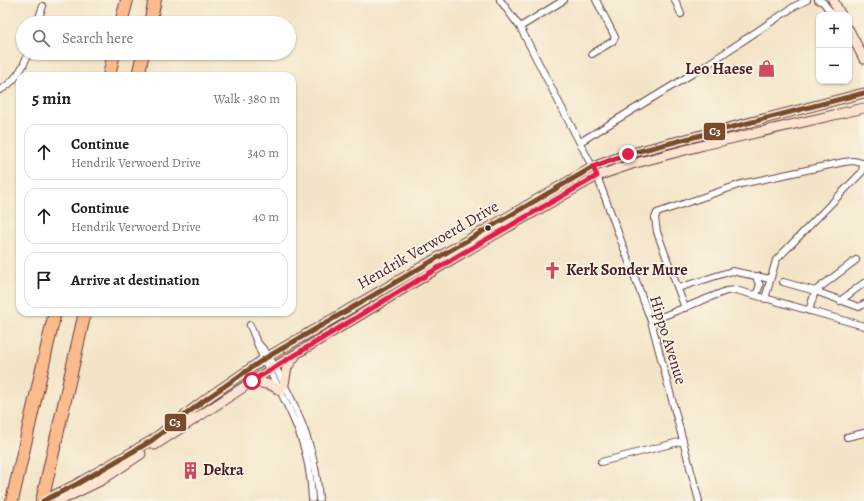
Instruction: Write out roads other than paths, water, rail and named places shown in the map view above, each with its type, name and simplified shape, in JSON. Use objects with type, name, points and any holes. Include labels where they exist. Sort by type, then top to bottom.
[{"type":"highway","points":[[123,16],[127,0]]},
{"type":"highway","points":[[152,16],[155,0]]},
{"type":"highway","points":[[110,72],[112,60]]},
{"type":"highway","points":[[139,72],[141,60]]},
{"type":"highway","points":[[12,501],[54,316]]},
{"type":"highway","points":[[42,501],[84,316]]},
{"type":"main road","points":[[833,0],[839,12]]},
{"type":"main road","points":[[852,36],[864,59]]},
{"type":"main road","name":"Hendrik Verwoerd Drive","points":[[59,501],[151,441],[206,399],[266,357],[593,167],[634,152],[864,93]]},
{"type":"main road","name":"Hendrik Verwoerd Drive","points":[[42,501],[108,476],[300,351],[461,254],[597,176],[632,164],[704,145],[864,108]]},
{"type":"main road","points":[[252,381],[282,387],[287,367],[300,351]]},
{"type":"street","name":"Hippo Avenue","points":[[500,0],[520,27],[597,176],[651,321],[699,501]]},
{"type":"street","points":[[520,27],[564,0]]},
{"type":"street","points":[[592,54],[613,41],[615,37],[596,0]]},
{"type":"street","points":[[676,0],[681,14]]},
{"type":"street","points":[[795,6],[800,0]]},
{"type":"street","points":[[580,142],[705,66],[795,6],[807,0]]},
{"type":"street","points":[[818,0],[823,2],[831,12]]},
{"type":"street","points":[[39,16],[43,6]]},
{"type":"street","points":[[852,42],[864,59]]},
{"type":"street","points":[[19,72],[25,60]]},
{"type":"street","points":[[0,90],[16,77]]},
{"type":"street","points":[[685,308],[657,232],[655,218],[657,213],[741,184],[844,162],[853,161],[862,163],[862,172],[776,260],[766,298]]},
{"type":"street","points":[[809,311],[815,291],[856,260]]},
{"type":"street","points":[[678,288],[729,272],[770,279]]},
{"type":"street","points":[[756,295],[760,285],[757,280],[758,276]]},
{"type":"street","points":[[783,282],[815,291],[859,307],[864,304]]},
{"type":"street","points":[[840,301],[864,283]]},
{"type":"street","points":[[651,321],[726,291],[736,290],[864,326]]},
{"type":"street","points":[[250,325],[273,368],[298,424],[311,479],[310,500],[320,500],[314,462],[306,430],[282,387]]},
{"type":"street","points":[[847,437],[864,433]]},
{"type":"street","points":[[601,462],[684,441]]},
{"type":"place","name":"Leo Haese","points":[[766,69]]},
{"type":"place","name":"Kerk Sonder Mure","points":[[553,270]]},
{"type":"place","name":"Dekra","points":[[190,470]]}]
